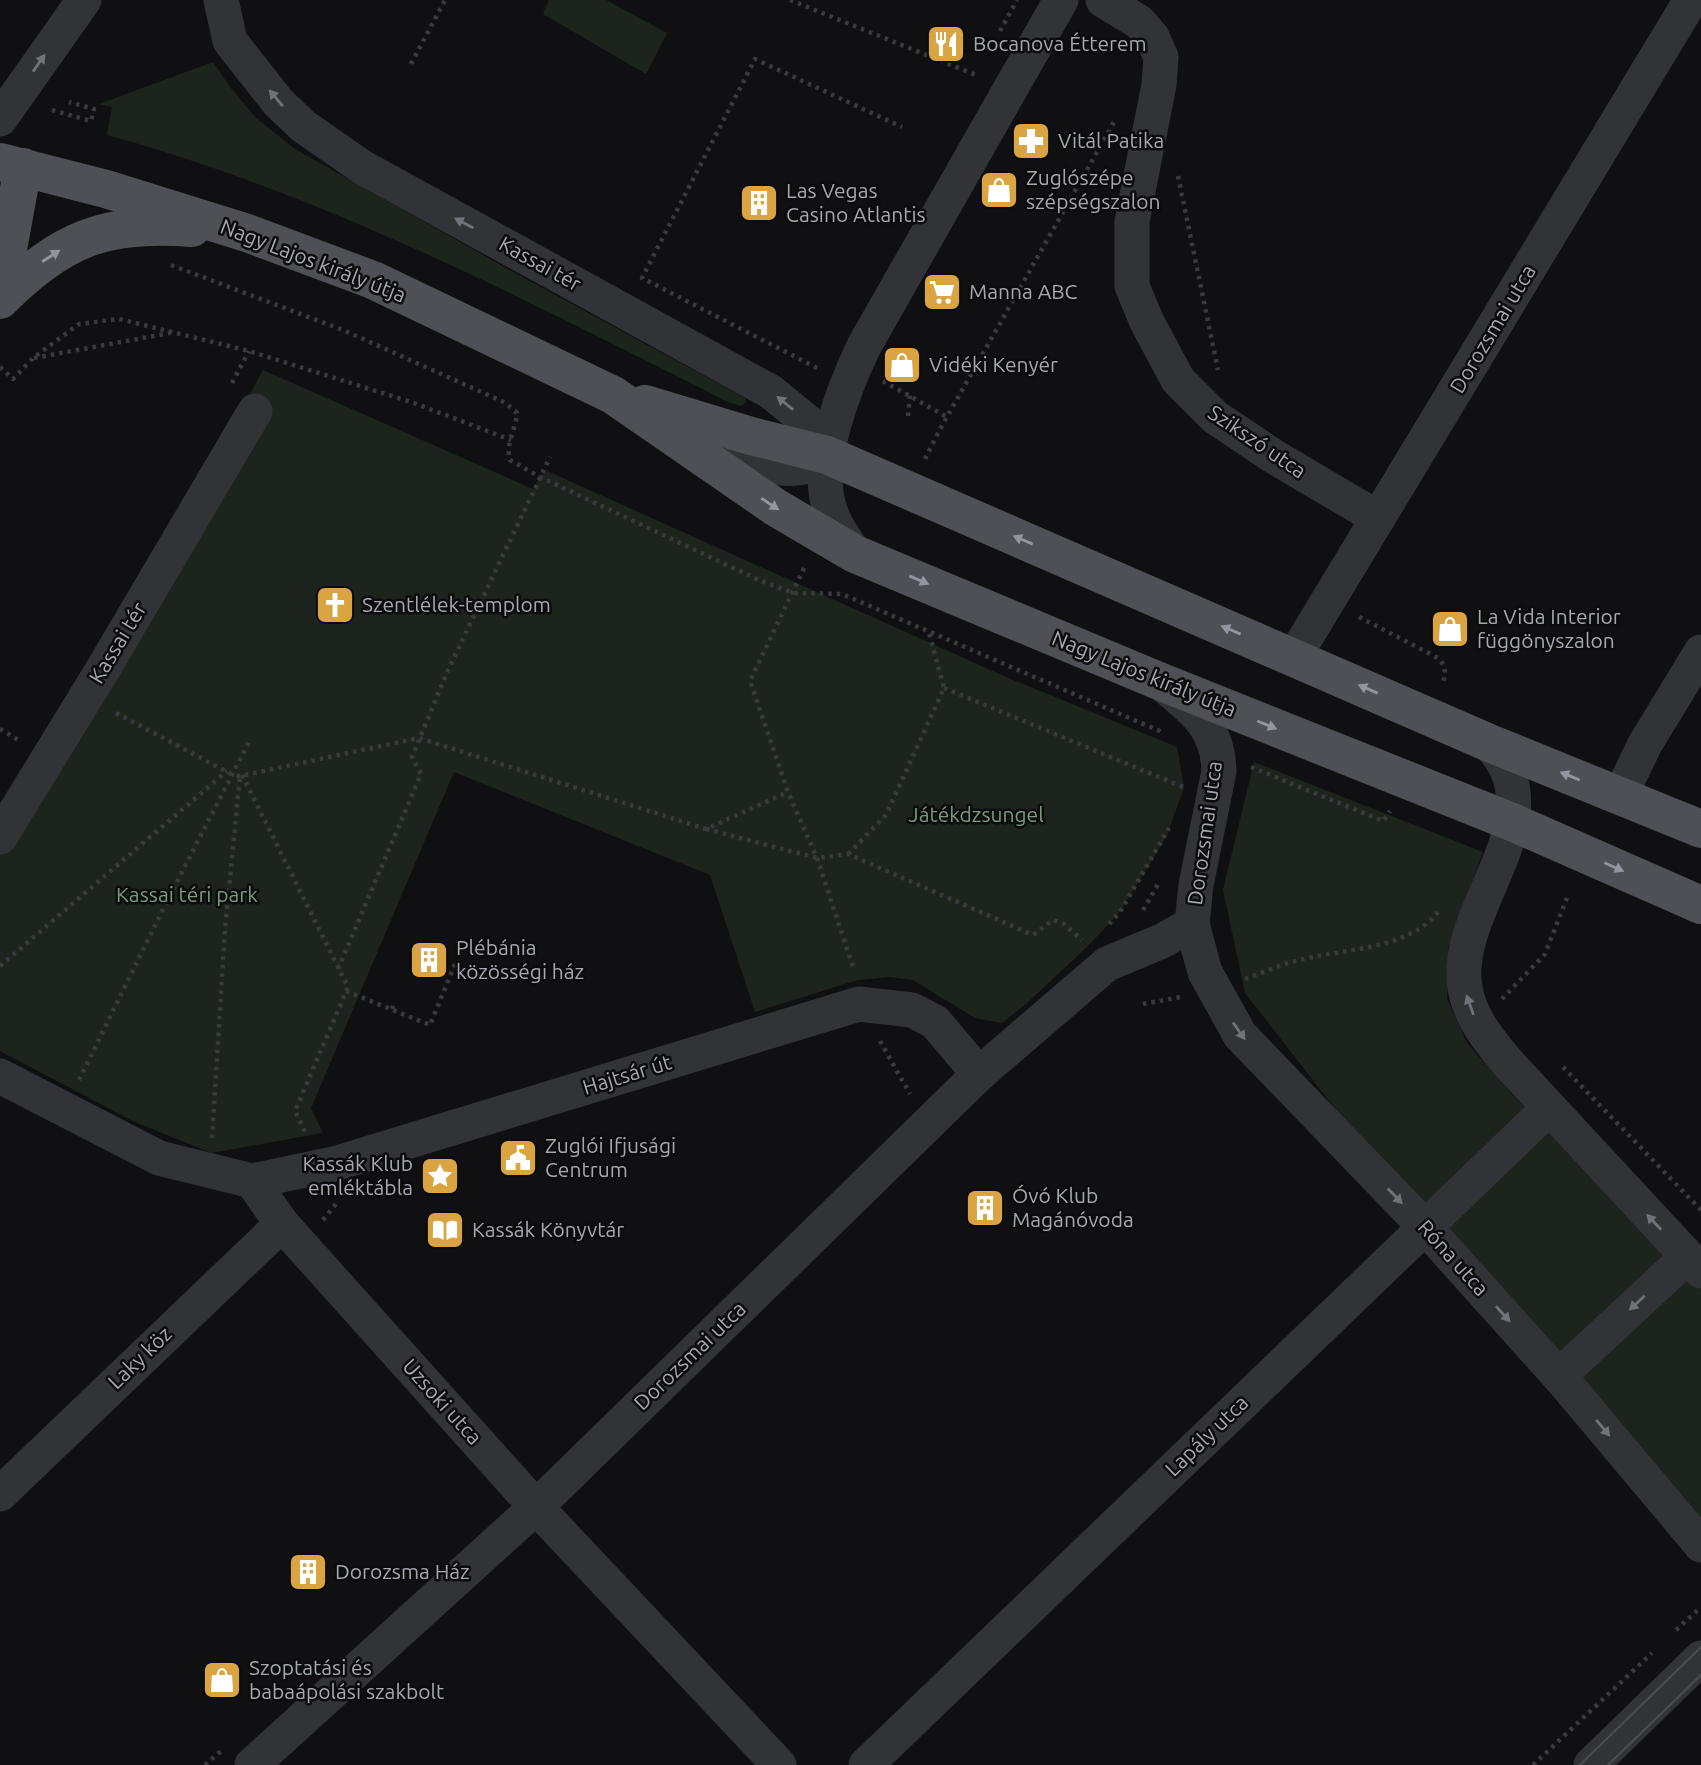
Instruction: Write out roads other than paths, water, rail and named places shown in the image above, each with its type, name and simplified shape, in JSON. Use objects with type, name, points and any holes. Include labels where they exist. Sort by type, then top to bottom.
[{"type":"main road","name":"Nagy Lajos király útja","points":[[11,165],[106,190],[247,233],[373,280],[613,395],[751,436],[827,455],[1487,742],[1701,829]]},
{"type":"main road","points":[[0,264],[8,249],[11,165]]},
{"type":"main road","points":[[0,300],[43,261],[64,247],[87,237],[162,226],[247,233]]},
{"type":"main road","name":"Nagy Lajos király útja","points":[[613,395],[775,507],[855,554],[1158,681],[1508,836],[1558,843],[1701,905]]},
{"type":"street","points":[[0,119],[84,0]]},
{"type":"street","name":"Kassai tér","points":[[221,0],[230,41],[278,103],[303,126],[362,167],[772,392],[809,423],[827,455]]},
{"type":"street","points":[[855,554],[836,527],[824,485],[827,455],[861,381],[863,346],[1061,0]]},
{"type":"street","name":"Szikszó utca","points":[[1102,0],[1136,11],[1161,57],[1159,85],[1132,221],[1132,286],[1147,322],[1178,380],[1215,417],[1273,456],[1378,518]]},
{"type":"street","name":"Dorozsmai utca","points":[[1294,657],[1691,0]]},
{"type":"street","name":"Kassai tér","points":[[0,838],[255,411]]},
{"type":"street","points":[[1619,796],[1645,744],[1701,652]]},
{"type":"street","name":"Dorozsmai utca","points":[[1158,681],[1189,705],[1207,724],[1218,753],[1219,771],[1196,885],[1192,924],[1209,981]]},
{"type":"street","points":[[1487,742],[1499,754],[1511,778],[1508,836],[1465,955],[1464,985],[1469,1006],[1484,1033],[1507,1062],[1694,1264],[1559,1376]]},
{"type":"street","name":"Dorozsmai utca","points":[[252,1765],[536,1507],[979,1074],[1109,954],[1162,941],[1192,924]]},
{"type":"street","points":[[1109,954],[1177,961],[1209,981]]},
{"type":"street","name":"Róna utca","points":[[1209,981],[1240,1035],[1425,1227],[1559,1376],[1701,1545]]},
{"type":"street","name":"Hajtsár út","points":[[252,1181],[334,1164],[859,1004],[912,1010],[935,1022],[979,1074]]},
{"type":"street","points":[[0,1076],[159,1158],[252,1181]]},
{"type":"street","name":"Lapály utca","points":[[866,1765],[1549,1108]]},
{"type":"street","name":"Uzsoki utca","points":[[252,1181],[282,1224],[536,1507],[779,1765]]},
{"type":"street","name":"Laky köz","points":[[0,1494],[282,1224]]},
{"type":"street","points":[[1591,1765],[1701,1658]]},
{"type":"tram line","points":[[1580,1765],[1701,1647]]},
{"type":"tram line","points":[[1608,1765],[1701,1675]]},
{"type":"place","name":"Bocanova Étterem","points":[[946,44]]},
{"type":"place","name":"Vitál Patika","points":[[1031,141]]},
{"type":"place","name":"Zuglószépe szépségszalon","points":[[999,190]]},
{"type":"place","name":"Las Vegas Casino Atlantis","points":[[759,203]]},
{"type":"place","name":"Manna ABC","points":[[942,292]]},
{"type":"place","name":"Vidéki Kenyér","points":[[902,365]]},
{"type":"place","name":"Szentlélek-templom","points":[[335,605]]},
{"type":"place","name":"La Vida Interior függönyszalon","points":[[1450,629]]},
{"type":"place","name":"Plébánia közösségi ház","points":[[429,960]]},
{"type":"place","name":"Zuglói Ifjusági Centrum","points":[[518,1158]]},
{"type":"place","name":"Kassák Klub emléktábla","points":[[440,1176]]},
{"type":"place","name":"Óvó Klub Magánóvoda","points":[[985,1208]]},
{"type":"place","name":"Kassák Könyvtár","points":[[445,1230]]},
{"type":"place","name":"Dorozsma Ház","points":[[308,1572]]},
{"type":"place","name":"Szoptatási és babaápolási szakbolt","points":[[222,1680]]},
{"type":"park label","name":"Játékdzsungel","points":[[976,815]]},
{"type":"park label","name":"Kassai téri park","points":[[187,895]]}]
